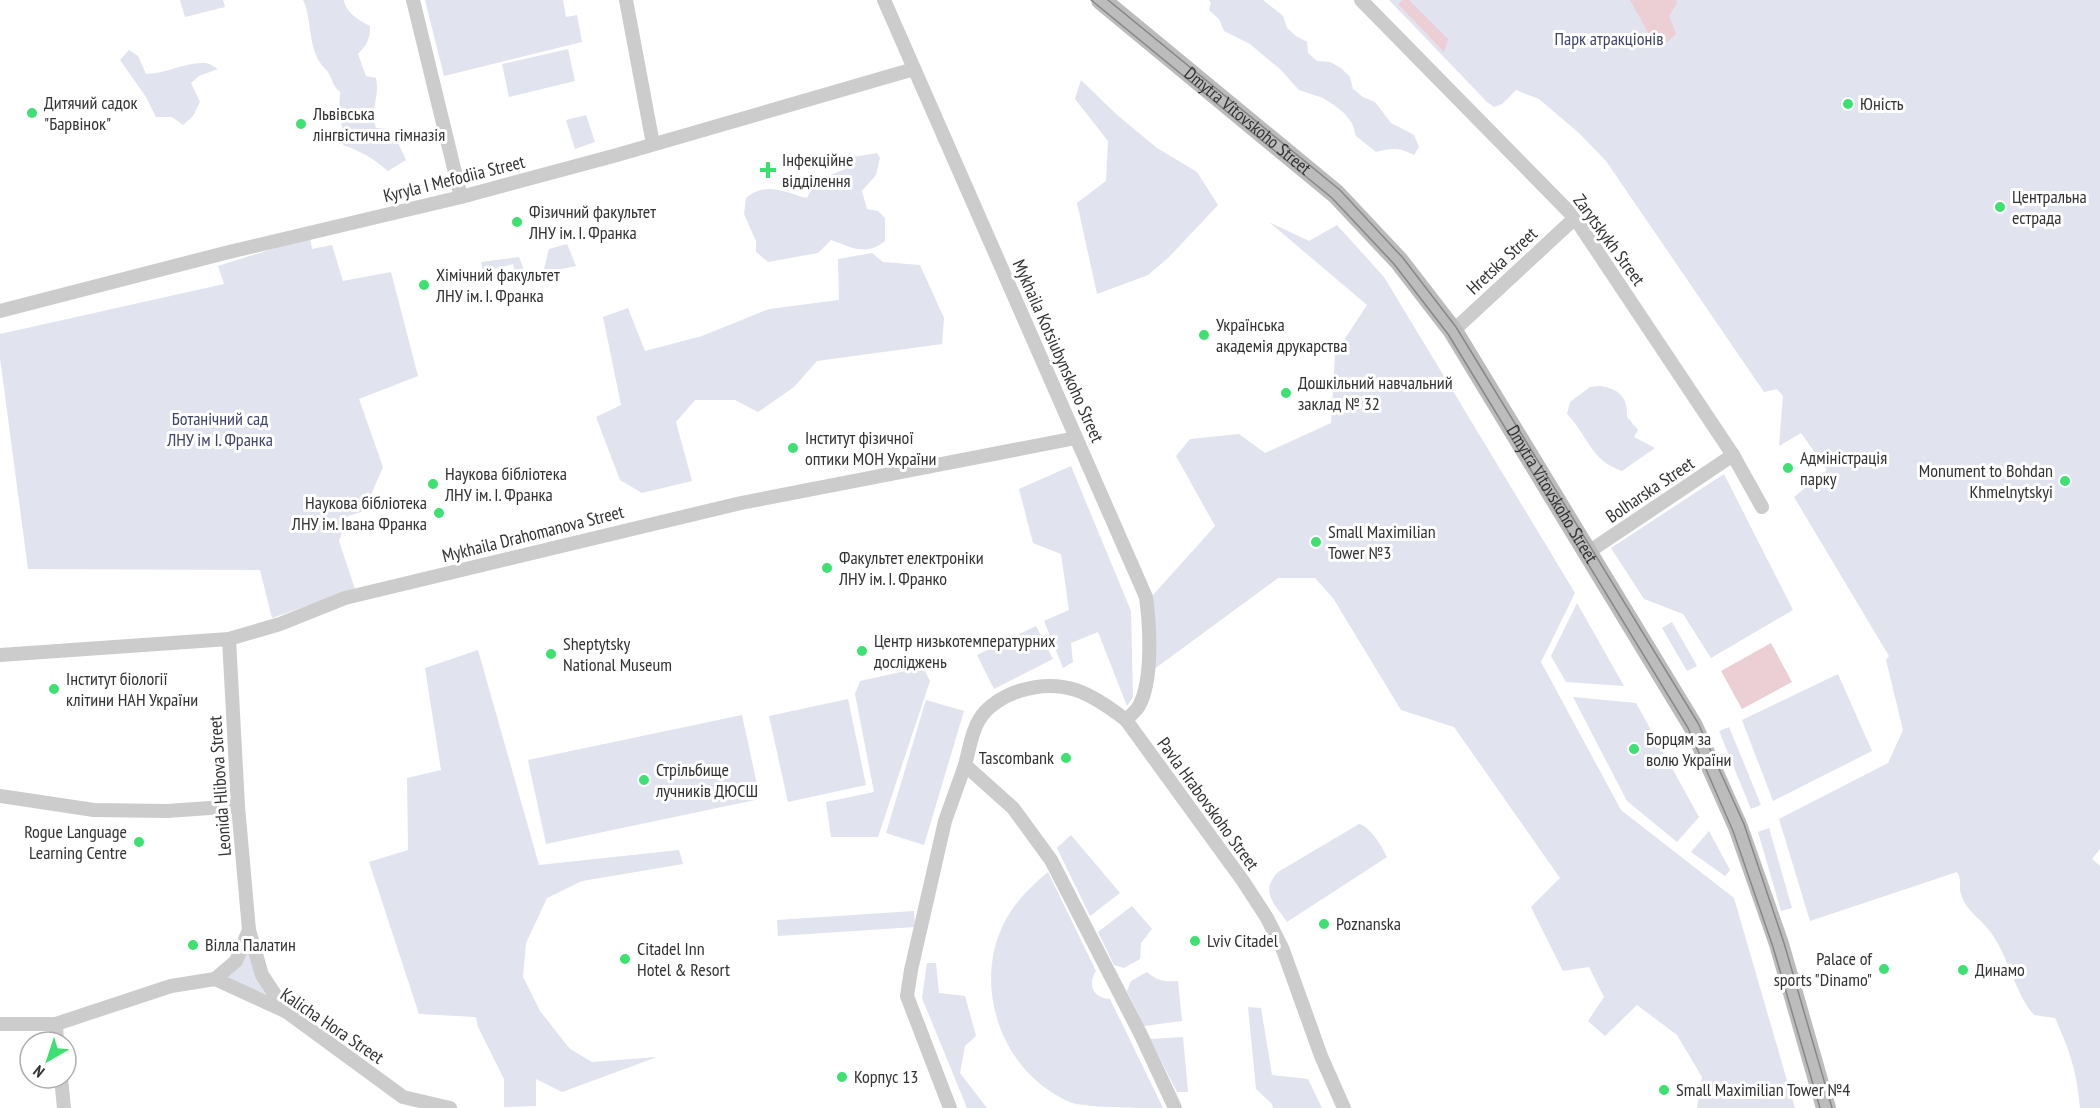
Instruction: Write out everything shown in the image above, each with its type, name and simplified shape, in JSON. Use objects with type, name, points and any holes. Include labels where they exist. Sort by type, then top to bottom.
[{"type":"main road","name":"Dmytra Vitovskoho Street","points":[[1101,0],[1336,194],[1399,261],[1453,331],[1693,726],[1738,827],[1779,944],[1826,1108]]},
{"type":"street","points":[[413,0],[461,197]]},
{"type":"street","points":[[626,0],[653,144]]},
{"type":"street","name":"Mykhaila Kotsiubynskoho Street","points":[[884,0],[1146,597],[1149,617],[1148,674],[1138,707],[1126,720]]},
{"type":"street","name":"Zarytskykh Street","points":[[1360,0],[1575,218],[1733,455],[1762,507]]},
{"type":"street","name":"Kyryla I Mefodiia Street","points":[[0,311],[229,252],[461,197],[914,69]]},
{"type":"street","name":"Hretska Street","points":[[1453,331],[1575,218]]},
{"type":"street","name":"Mykhaila Drahomanova Street","points":[[0,655],[229,639],[280,624],[345,598],[741,503],[1076,438]]},
{"type":"street","name":"Bolharska Street","points":[[1587,553],[1733,455]]},
{"type":"street","name":"Leonida Hlibova Street","points":[[229,639],[238,806],[249,930],[262,975],[287,1012]]},
{"type":"street","name":"Pavla Hrabovskoho Street","points":[[950,1108],[907,996],[911,970],[945,821],[978,721],[991,706],[1010,694],[1041,685],[1064,686],[1100,701],[1126,720],[1243,881],[1267,918],[1283,950],[1321,1056],[1344,1108]]},
{"type":"street","points":[[965,765],[1013,808],[1051,860],[1140,1033],[1175,1108]]},
{"type":"street","points":[[0,796],[94,810],[167,811],[238,806]]},
{"type":"street","name":"Leonida Hlibova Street","points":[[215,980],[236,961],[249,930]]},
{"type":"street","points":[[0,1024],[56,1024],[171,986],[215,980]]},
{"type":"street","name":"Kalicha Hora Street","points":[[215,980],[287,1012],[403,1097],[450,1108]]},
{"type":"street","points":[[56,1024],[56,1030]]},
{"type":"street","points":[[62,1090],[64,1108]]},
{"type":"green space","points":[[180,0],[223,0],[225,7],[185,17]]},
{"type":"green space","points":[[303,0],[344,0],[350,12],[370,26],[367,42],[358,54],[366,76],[376,78],[374,120],[376,128],[389,129],[406,160],[388,171],[367,156],[343,145],[344,136],[339,114],[340,92],[316,54]]},
{"type":"green space","points":[[425,0],[563,0],[566,17],[577,15],[582,42],[444,76]]},
{"type":"green space","points":[[1209,0],[1263,0],[1283,16],[1287,28],[1307,42],[1308,53],[1317,61],[1330,62],[1341,68],[1350,77],[1353,89],[1363,97],[1375,102],[1391,123],[1414,135],[1419,147],[1414,155],[1395,149],[1376,152],[1356,136],[1352,123],[1334,105],[1323,98],[1299,90],[1281,70],[1250,44],[1224,31],[1219,19],[1209,10],[1211,3]]},
{"type":"green space","name":"Парк атракціонів","points":[[1389,0],[2100,0],[2100,849],[2092,859],[2100,866],[2100,1108],[2080,1108],[2072,1062],[2055,1018],[2034,1015],[2027,1006],[1996,940],[1963,900],[1957,872],[1810,921],[1779,819],[1888,763],[1903,730],[1886,660],[1889,656],[1794,497],[1827,470],[1801,433],[1779,446],[1783,396],[1777,389],[1764,392],[1606,161],[1579,133],[1539,99],[1516,90],[1502,104],[1494,107],[1487,102]]},
{"type":"green space","points":[[568,49],[575,81],[509,97],[502,64]]},
{"type":"green space","points":[[129,50],[138,56],[146,74],[197,63],[207,63],[218,69],[199,76],[191,83],[200,102],[193,116],[183,125],[172,117],[156,117],[146,97],[120,60]]},
{"type":"green space","points":[[1081,80],[1116,114],[1157,148],[1197,172],[1218,205],[1169,257],[1148,275],[1097,294],[1077,203],[1106,181],[1108,141],[1075,99]]},
{"type":"green space","points":[[586,115],[595,142],[575,149],[566,120]]},
{"type":"green space","points":[[877,153],[880,158],[876,175],[862,191],[867,209],[878,211],[885,218],[885,241],[865,250],[831,240],[818,253],[768,262],[756,252],[756,241],[744,214],[746,198],[761,190],[775,189],[807,198],[814,182],[845,169],[853,157]]},
{"type":"green space","points":[[1269,222],[1309,241],[1337,225],[1384,277],[1575,593],[1541,662],[1621,810],[1734,898],[1795,1108],[1697,1108],[1702,1077],[1677,1035],[1637,1005],[1605,1036],[1588,1021],[1604,997],[1589,967],[1563,971],[1531,907],[1560,878],[1454,727],[1401,710],[1333,598],[1315,578],[1278,578],[1153,670],[1153,595],[1215,526],[1176,456],[1190,439],[1239,434],[1265,453],[1331,423],[1335,354],[1367,305]]},
{"type":"green space","name":"Ботанічний сад ЛНУ ім І. Франка","points":[[310,237],[312,249],[332,245],[343,281],[391,272],[418,376],[359,399],[383,467],[364,511],[348,516],[339,541],[355,589],[272,618],[260,570],[28,569],[0,358],[0,334],[224,284],[218,266]]},
{"type":"green space","points":[[567,244],[576,266],[543,273],[549,249]]},
{"type":"green space","points":[[872,253],[883,262],[920,265],[944,318],[942,344],[817,361],[794,387],[758,412],[735,400],[695,400],[676,422],[692,481],[642,493],[620,480],[596,417],[621,405],[603,317],[628,308],[645,351],[702,336],[769,309],[839,300],[838,259]]},
{"type":"green space","points":[[519,257],[526,276],[517,278],[513,264],[483,272],[481,262]]},
{"type":"green space","points":[[1600,386],[1612,389],[1621,395],[1626,404],[1627,417],[1638,430],[1634,437],[1655,448],[1622,471],[1603,461],[1596,454],[1567,414],[1570,402],[1590,387]]},
{"type":"green space","points":[[1071,466],[1131,611],[1133,697],[1127,706],[1098,632],[1071,643],[1073,662],[1063,668],[1044,621],[1069,610],[1061,554],[1033,543],[1019,489]]},
{"type":"green space","points":[[1724,474],[1793,610],[1711,658],[1683,614],[1644,599],[1611,548]]},
{"type":"green space","points":[[1577,603],[1624,686],[1566,682],[1551,656]]},
{"type":"green space","points":[[1672,622],[1697,666],[1687,671],[1662,628]]},
{"type":"green space","points":[[1036,626],[1053,659],[994,689],[977,655]]},
{"type":"green space","points":[[478,650],[539,865],[679,850],[683,864],[582,881],[547,898],[526,943],[523,977],[540,1011],[570,1049],[592,1062],[657,1057],[562,1092],[536,1079],[536,1106],[504,1107],[504,1079],[478,1027],[476,1017],[419,1014],[369,862],[408,850],[407,778],[441,770],[425,668]]},
{"type":"green space","points":[[923,667],[930,681],[878,837],[831,837],[826,802],[874,792],[855,694],[860,681]]},
{"type":"green space","points":[[1838,674],[1872,751],[1773,801],[1742,720]]},
{"type":"green space","points":[[1573,697],[1636,703],[1699,817],[1677,842],[1627,801]]},
{"type":"green space","points":[[848,699],[866,785],[788,802],[769,716]]},
{"type":"green space","points":[[926,700],[964,711],[924,845],[886,833]]},
{"type":"green space","name":"Стрільбище лучників ДЮСШ","points":[[742,715],[760,799],[546,844],[528,760]]},
{"type":"green space","points":[[1729,727],[1761,805],[1751,809],[1719,731]]},
{"type":"green space","points":[[1359,824],[1372,833],[1387,857],[1287,922],[1271,898],[1269,892],[1272,879],[1278,872]]},
{"type":"green space","points":[[1769,828],[1792,908],[1781,911],[1758,832]]},
{"type":"green space","points":[[1709,831],[1730,870],[1725,876],[1691,852]]},
{"type":"green space","points":[[1071,835],[1120,893],[1090,916],[1057,848]]},
{"type":"green space","points":[[1048,872],[1096,971],[1092,981],[1093,990],[1099,996],[1110,999],[1163,1108],[1105,1107],[1072,1103],[1048,1090],[1028,1073],[1012,1052],[1000,1028],[993,1002],[991,975],[995,949],[1004,923],[1013,908]]},
{"type":"green space","points":[[1132,906],[1152,929],[1141,943],[1140,959],[1124,968],[1114,965],[1098,932]]},
{"type":"green space","points":[[914,911],[915,927],[778,936],[777,920]]},
{"type":"green space","points":[[248,948],[271,999],[227,979]]},
{"type":"green space","points":[[927,963],[936,963],[939,993],[965,996],[976,1036],[965,1046],[960,1073],[987,1108],[967,1108],[922,998]]},
{"type":"green space","points":[[1147,972],[1161,980],[1178,981],[1182,1021],[1144,1026],[1127,991],[1131,981]]},
{"type":"green space","points":[[1248,1007],[1261,1008],[1272,1075],[1308,1079],[1322,1108],[1273,1108],[1272,1104],[1256,1089]]},
{"type":"green space","points":[[1183,1037],[1188,1092],[1177,1092],[1150,1039]]},
{"type":"shaded area","points":[[1403,0],[1409,0],[1448,39],[1444,52],[1398,4]]},
{"type":"shaded area","points":[[1630,0],[1676,0],[1677,3],[1669,16],[1676,34],[1667,42],[1654,43]]},
{"type":"shaded area","points":[[1771,643],[1792,682],[1742,709],[1721,671]]},
{"type":"tram line","points":[[1091,0],[1332,198],[1394,264],[1448,334],[1688,728],[1733,831],[1773,947],[1820,1108]]},
{"type":"tram line","points":[[1108,0],[1340,190],[1403,258],[1456,327],[1698,723],[1744,824],[1784,943],[1832,1108]]},
{"type":"place","name":"Юність","points":[[1848,104]]},
{"type":"place","name":"Дитячий садок \"Барвінок\"","points":[[32,113]]},
{"type":"place","name":"Львівська лінгвістична гімназія","points":[[301,124]]},
{"type":"place","name":"Інфекційне відділення","points":[[768,170]]},
{"type":"place","name":"Центральна естрада","points":[[2000,207]]},
{"type":"place","name":"Фізичний факультет ЛНУ ім. І. Франка","points":[[517,222]]},
{"type":"place","name":"Хімічний факультет ЛНУ ім. І. Франка","points":[[424,285]]},
{"type":"place","name":"Українська академія друкарства","points":[[1204,335]]},
{"type":"place","name":"Дошкільний навчальний заклад № 32","points":[[1286,393]]},
{"type":"place","name":"Інститут фізичної оптики МОН України","points":[[793,448]]},
{"type":"place","name":"Адміністрація парку","points":[[1788,468]]},
{"type":"place","name":"Monument to Bohdan Khmelnytskyi","points":[[2065,481]]},
{"type":"place","name":"Наукова бібліотека ЛНУ ім. І. Франка","points":[[433,484]]},
{"type":"place","name":"Наукова бібліотека ЛНУ ім. Івана Франка","points":[[439,513]]},
{"type":"place","name":"Small Maximilian Tower №3","points":[[1316,542]]},
{"type":"place","name":"Факультет електроніки ЛНУ ім. І. Франко","points":[[827,568]]},
{"type":"place","name":"Центр низькотемпературних досліджень","points":[[862,651]]},
{"type":"place","name":"Sheptytsky National Museum","points":[[551,654]]},
{"type":"place","name":"Інститут біології клітини НАН України","points":[[54,689]]},
{"type":"place","name":"Борцям за волю України","points":[[1634,749]]},
{"type":"place","name":"Tascombank","points":[[1066,758]]},
{"type":"place","name":"Стрільбище лучників ДЮСШ","points":[[644,780]]},
{"type":"place","name":"Rogue Language Learning Centre","points":[[139,842]]},
{"type":"place","name":"Poznanska","points":[[1324,924]]},
{"type":"place","name":"Lviv Citadel","points":[[1195,941]]},
{"type":"place","name":"Вілла Палатин","points":[[193,945]]},
{"type":"place","name":"Citadel Inn Hotel & Resort","points":[[625,959]]},
{"type":"place","name":"Palace of sports \"Dinamo\"","points":[[1884,969]]},
{"type":"place","name":"Динамо","points":[[1963,970]]},
{"type":"place","name":"Корпус 13","points":[[842,1077]]},
{"type":"place","name":"Small Maximilian Tower №4","points":[[1664,1090]]}]
